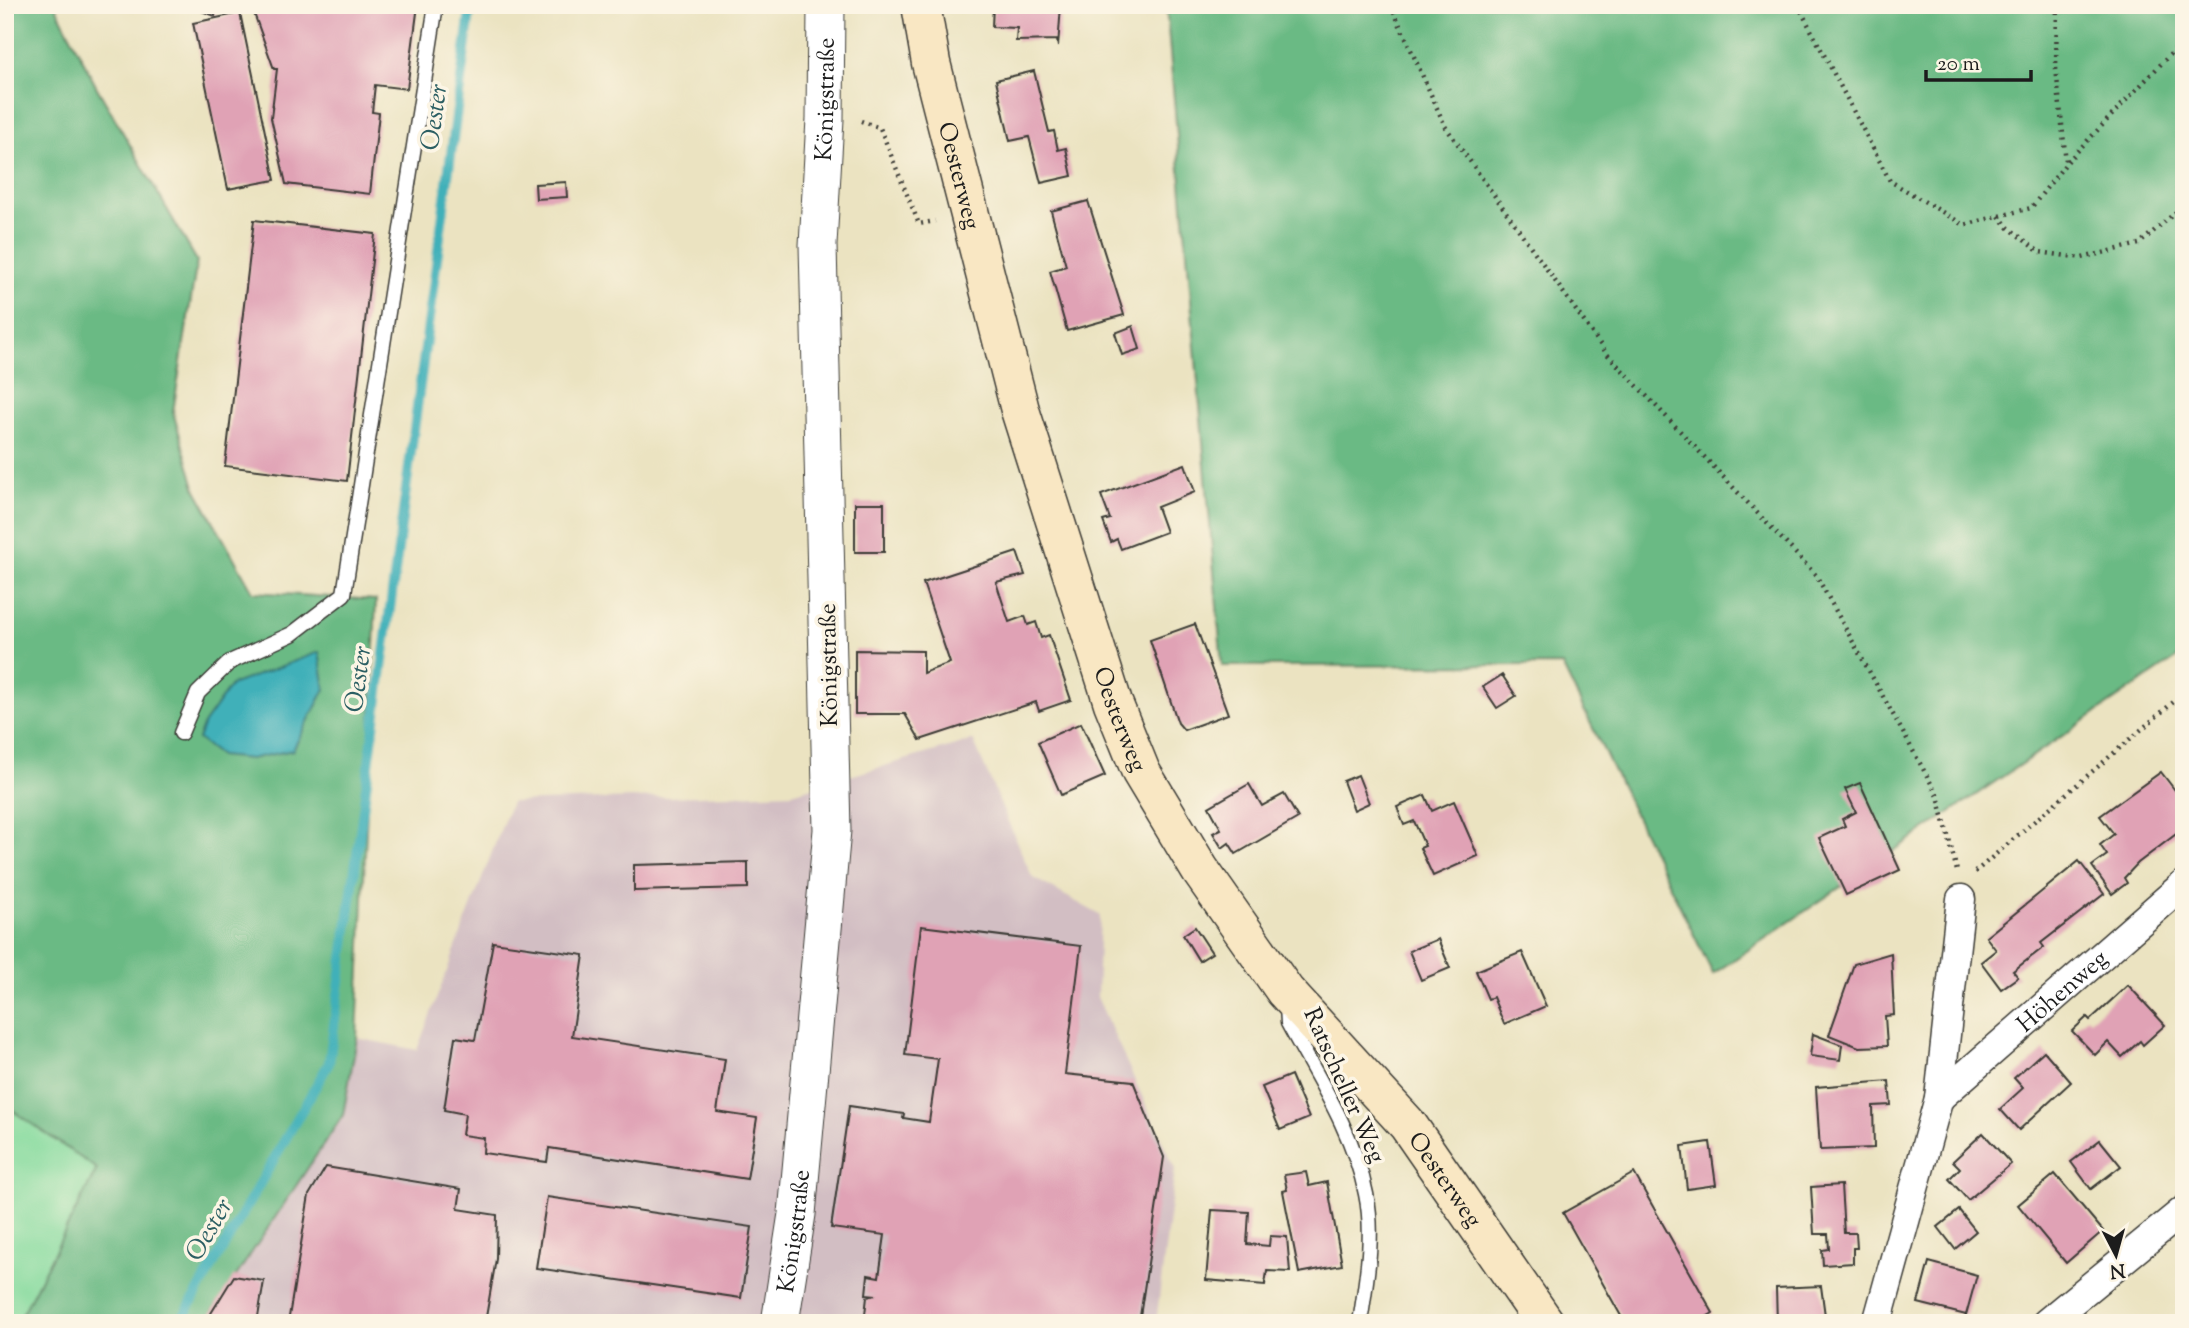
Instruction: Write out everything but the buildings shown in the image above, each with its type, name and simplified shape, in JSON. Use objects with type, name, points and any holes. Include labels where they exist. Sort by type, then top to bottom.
[{"type":"main road","name":"Oesterweg","points":[[921,5],[931,63],[1020,410],[1114,703],[1141,772],[1200,870],[1285,991],[1408,1125],[1545,1323]]},
{"type":"street","name":"Königstraße","points":[[780,1323],[797,1214],[832,830],[818,245],[825,119],[826,5]]},
{"type":"street","name":"Höhenweg","points":[[1939,1098],[2184,884]]},
{"type":"street","points":[[1877,1323],[1939,1098],[1961,892]]},
{"type":"street","points":[[2046,1323],[2184,1210]]},
{"type":"lane","points":[[181,733],[198,693],[230,662],[292,634],[344,594],[436,5]]},
{"type":"lane","name":"Ratscheller Weg","points":[[1285,991],[1288,1023],[1342,1124],[1366,1195],[1370,1235],[1360,1323]]},
{"type":"path","points":[[1391,5],[1445,126],[1607,354],[1816,575],[1938,796],[1961,892],[2184,693]]},
{"type":"path","points":[[1798,5],[1890,181],[1964,225],[2031,208],[2067,163],[2184,40]]},
{"type":"path","points":[[2057,5],[2056,68],[2067,163]]},
{"type":"path","points":[[825,119],[867,121],[880,128],[919,224]]},
{"type":"path","points":[[2000,216],[2009,228],[2039,252],[2082,258],[2139,244],[2184,205]]},
{"type":"shaded area","points":[[973,740],[1032,877],[1100,915],[1097,997],[1175,1169],[1156,1323],[205,1323],[343,1115],[357,1038],[417,1050],[511,802],[792,793]]},
{"type":"green space","points":[[5,5],[59,5],[57,9],[96,86],[197,261],[173,412],[196,490],[253,592],[376,600],[357,1038],[343,1115],[205,1323],[18,1323],[97,1169],[11,1109],[5,1115]]},
{"type":"green space","points":[[1166,5],[2184,5],[2184,653],[1713,974],[1562,665],[1222,666]]},
{"type":"green space","points":[[10,1109],[97,1169],[18,1323],[5,1323],[5,1115]]},
{"type":"water","points":[[319,652],[325,689],[293,750],[250,759],[220,756],[198,739],[204,723],[231,685]]},
{"type":"waterway","name":"Oester","points":[[180,1323],[329,1063],[471,5]]}]
